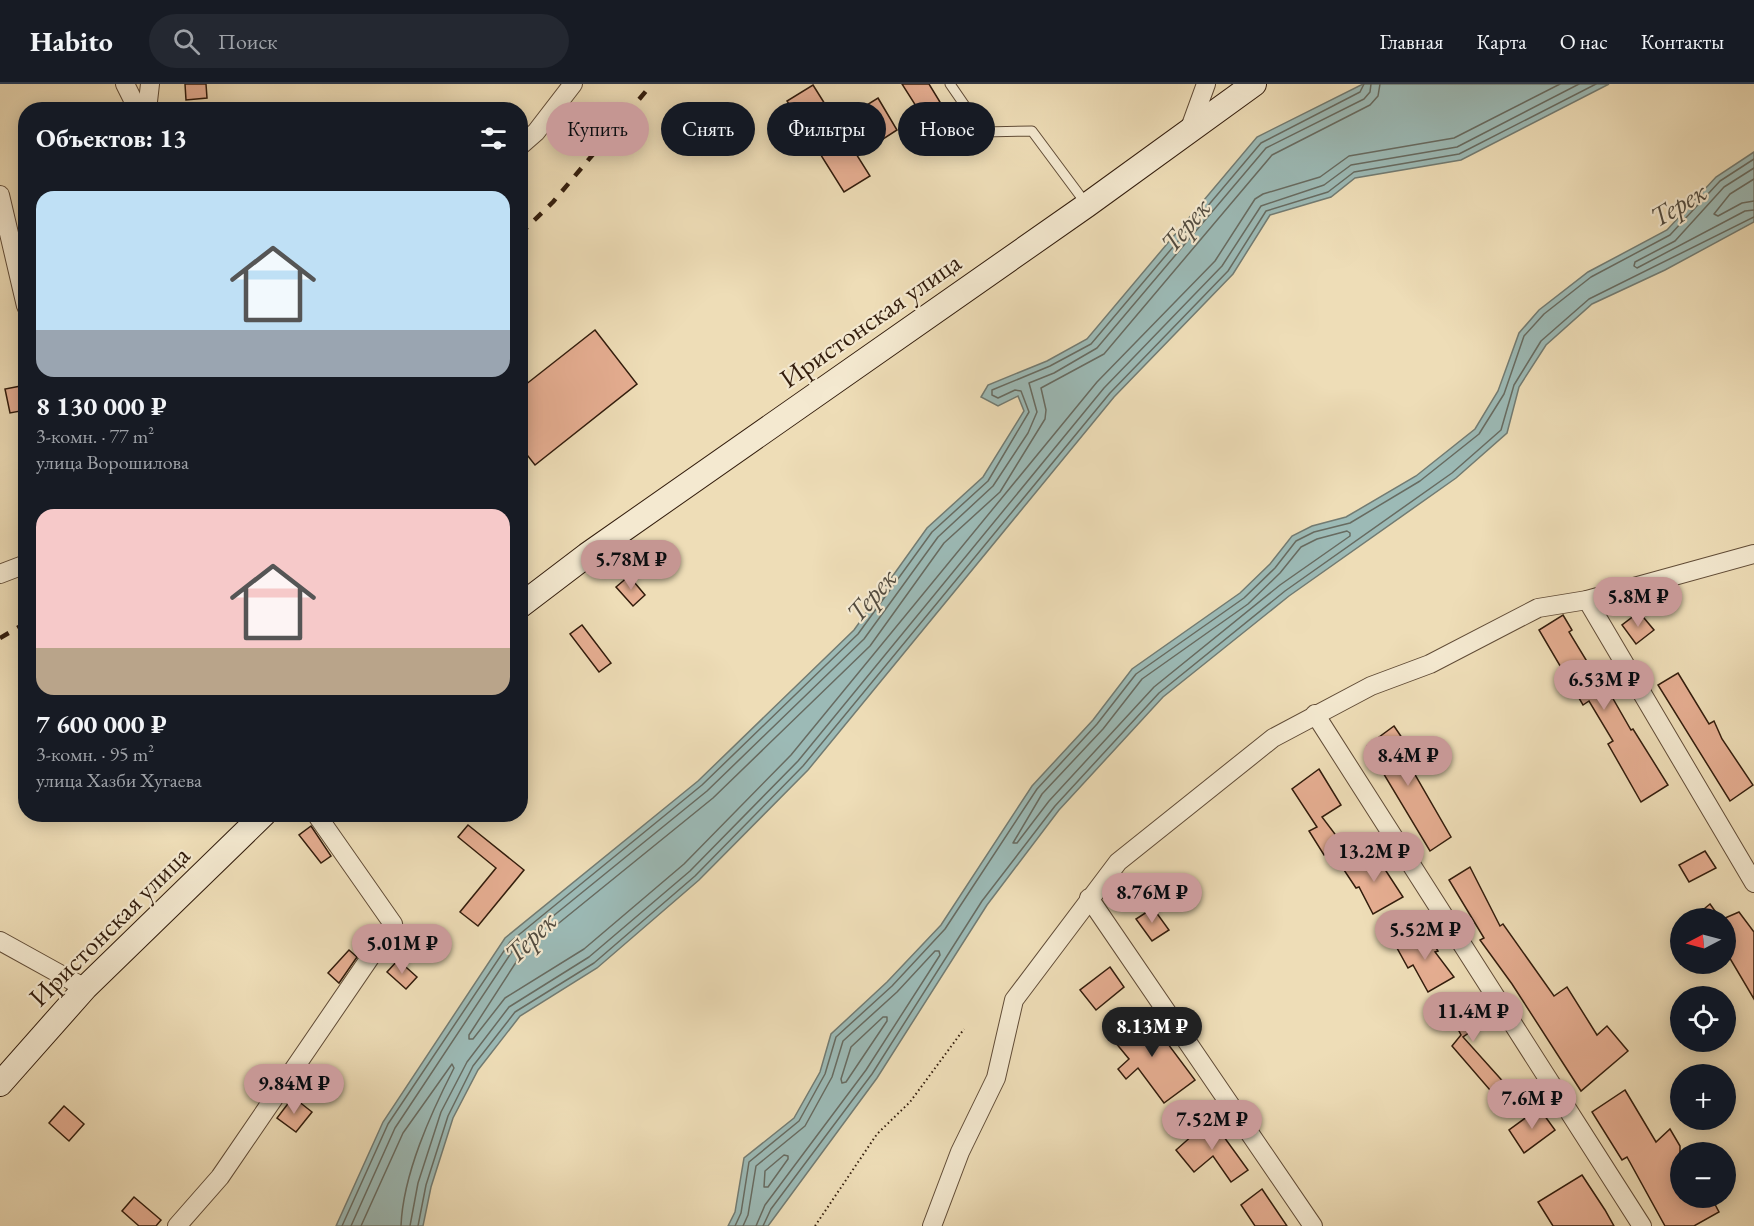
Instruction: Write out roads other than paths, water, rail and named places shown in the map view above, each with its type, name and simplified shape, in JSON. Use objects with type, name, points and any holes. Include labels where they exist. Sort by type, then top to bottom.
[{"type":"main road","name":"Иристонская улица","points":[[528,600],[587,555],[1087,205],[1190,128],[1254,84]]},
{"type":"main road","name":"Иристонская улица","points":[[0,1084],[85,988],[256,822]]},
{"type":"street","points":[[125,84],[134,102]]},
{"type":"street","points":[[148,102],[150,84]]},
{"type":"street","points":[[529,133],[573,84]]},
{"type":"street","points":[[1190,128],[1206,84]]},
{"type":"street","points":[[0,195],[18,272]]},
{"type":"street","points":[[932,1226],[960,1152],[996,1077],[1014,1000],[1118,862],[1273,738],[1371,686],[1430,664],[1538,608],[1587,600],[1754,554]]},
{"type":"street","points":[[0,574],[18,567]]},
{"type":"street","points":[[1587,600],[1754,883]]},
{"type":"street","points":[[1315,714],[1642,1226]]},
{"type":"street","points":[[177,1226],[220,1177],[393,924],[322,822]]},
{"type":"street","points":[[1089,898],[1313,1226]]},
{"type":"street","points":[[0,941],[85,988]]},
{"type":"lane","points":[[950,84],[983,132],[1032,131],[1087,205]]},
{"type":"water","name":"Терек","points":[[1363,84],[1609,84],[1461,160],[1355,178],[1331,197],[1270,215],[1233,274],[1114,397],[808,770],[699,880],[597,968],[520,1016],[478,1070],[453,1118],[431,1187],[423,1226],[336,1226],[383,1122],[505,938],[698,781],[854,630],[927,528],[983,477],[1024,411],[1018,396],[998,406],[981,397],[988,385],[1047,361],[1087,339],[1257,137]]},
{"type":"water","points":[[1754,152],[1754,222],[1665,270],[1592,304],[1546,345],[1519,387],[1507,433],[1456,478],[1289,596],[1163,697],[1059,810],[987,905],[877,1078],[768,1226],[728,1226],[735,1212],[744,1158],[794,1118],[820,1072],[831,1034],[887,982],[941,925],[1032,786],[1093,720],[1132,669],[1240,593],[1270,564],[1292,536],[1312,526],[1346,517],[1416,476],[1475,429],[1498,391],[1519,333],[1539,310],[1588,272],[1667,230],[1716,177]]},
{"type":"railway","points":[[528,226],[553,202],[652,84]]},
{"type":"railway","points":[[0,638],[18,628]]}]
